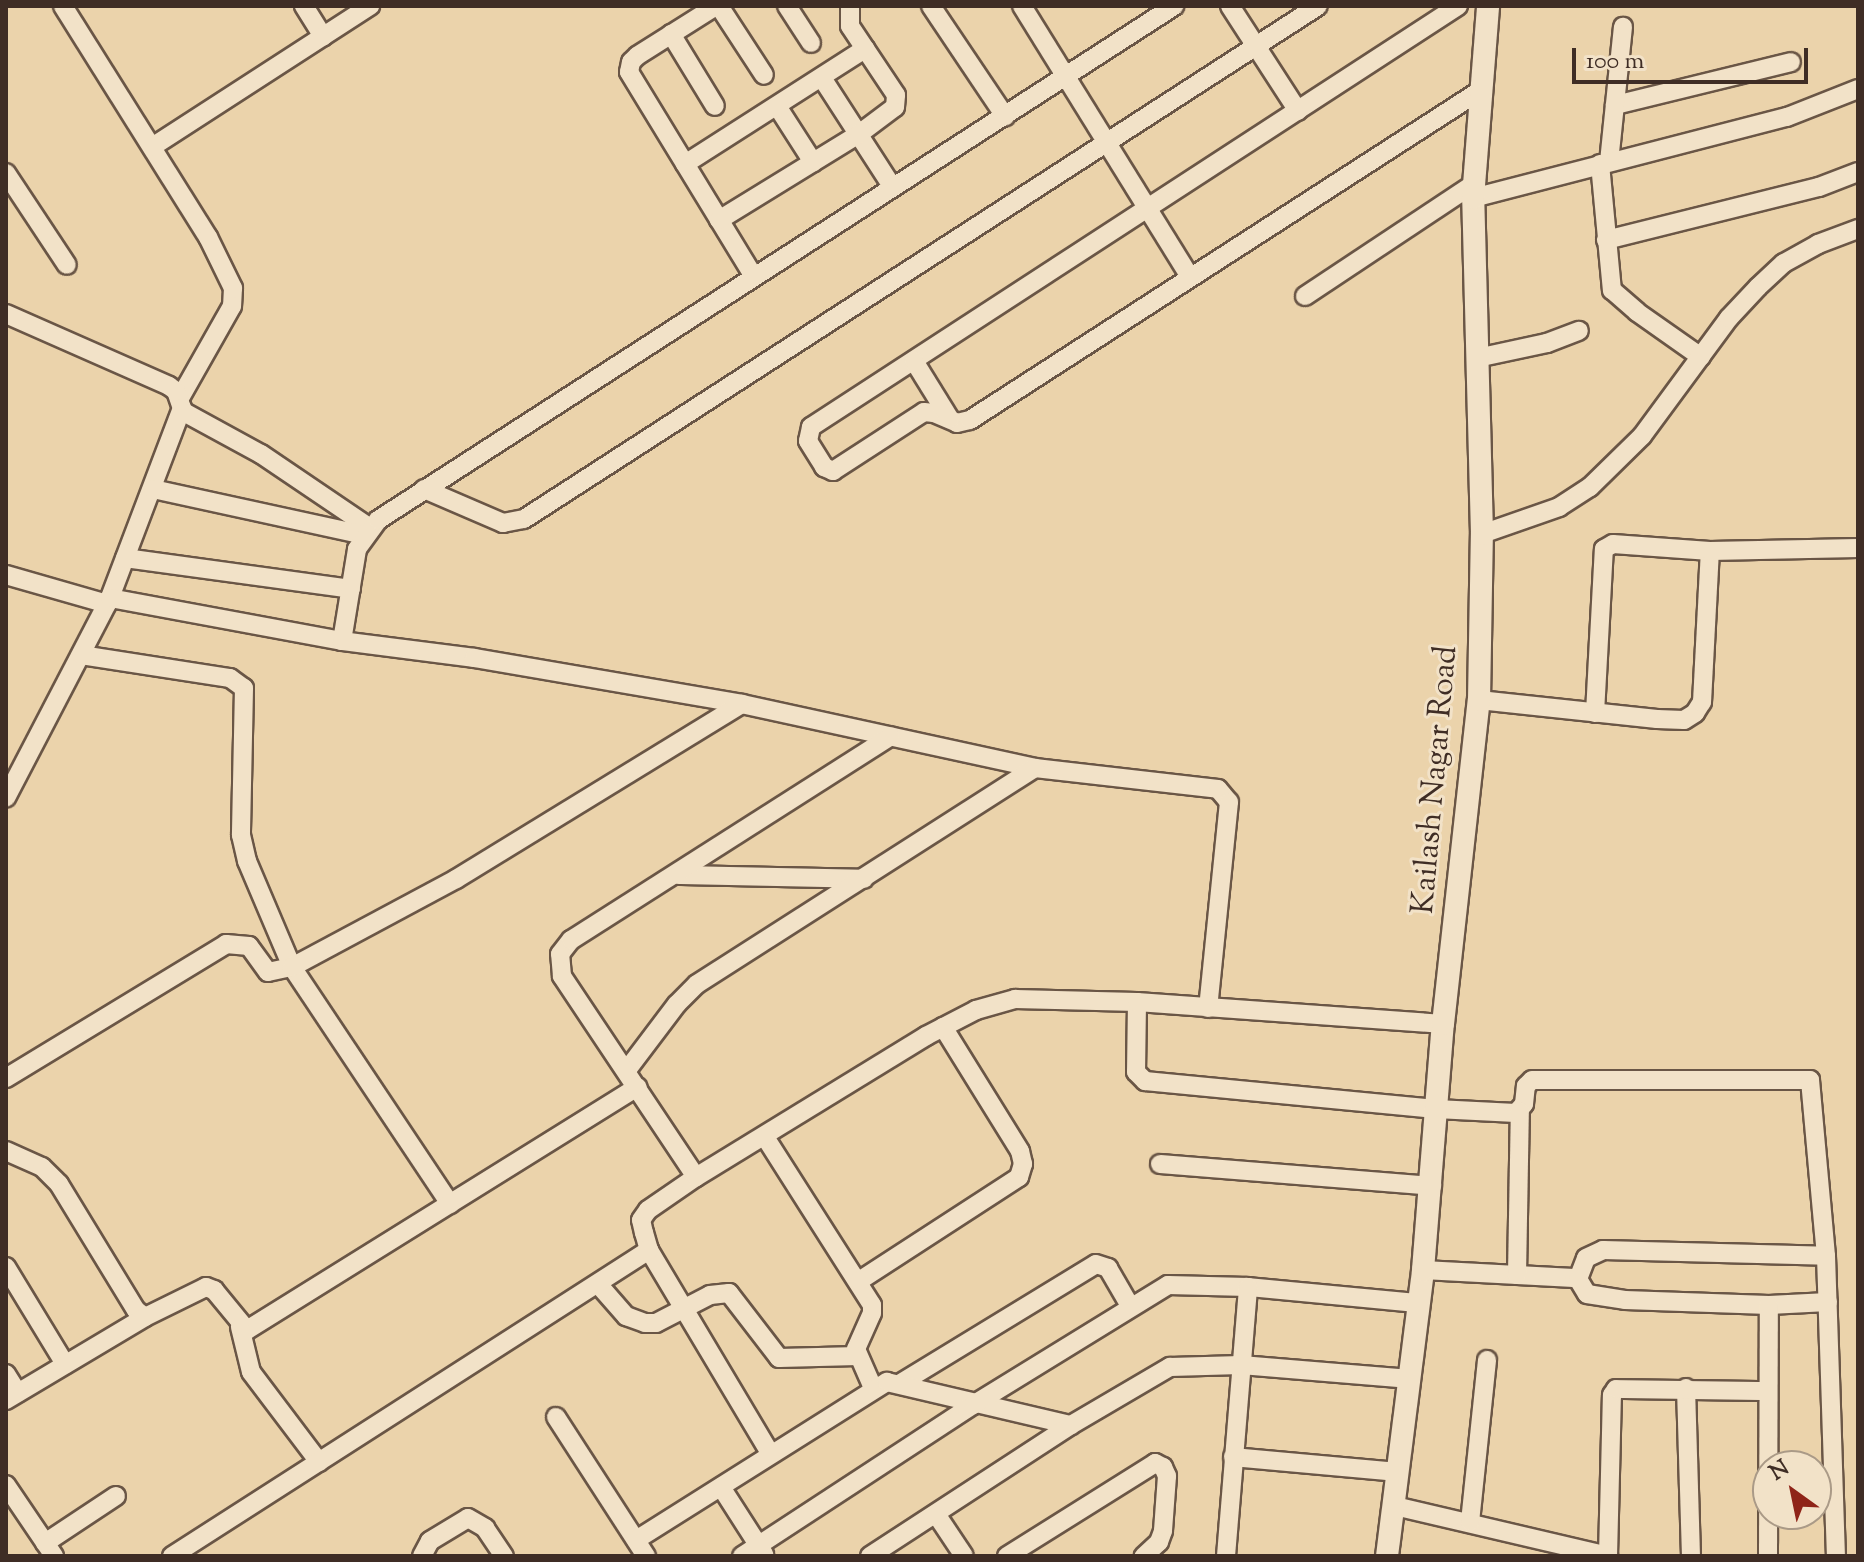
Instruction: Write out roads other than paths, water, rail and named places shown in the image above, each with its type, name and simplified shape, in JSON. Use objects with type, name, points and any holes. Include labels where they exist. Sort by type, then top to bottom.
[{"type":"street","points":[[6,798],[108,601],[153,489],[181,405],[232,306],[233,288],[208,237],[63,6]]},
{"type":"street","points":[[304,6],[323,37]]},
{"type":"street","points":[[152,147],[370,6]]},
{"type":"street","points":[[754,277],[629,72],[631,62],[637,56],[717,6],[764,75]]},
{"type":"street","points":[[787,6],[811,43]]},
{"type":"street","points":[[719,220],[891,111],[896,100],[850,26],[850,6]]},
{"type":"street","points":[[931,6],[1005,116]]},
{"type":"street","points":[[342,641],[357,549],[367,531],[424,489],[1174,6]]},
{"type":"street","points":[[1230,6],[1298,111]]},
{"type":"street","points":[[424,489],[503,523],[524,519],[1318,6]]},
{"type":"street","points":[[1458,6],[811,427],[808,441],[824,467],[833,471],[924,412],[961,423],[970,420],[1189,275],[1481,90]]},
{"type":"street","name":"Kailash Nagar Road","points":[[1387,1556],[1423,1270],[1443,1024],[1479,700],[1482,534],[1474,191],[1488,6]]},
{"type":"street","points":[[1030,9],[1066,76],[1189,275]]},
{"type":"street","points":[[1623,27],[1615,105],[1604,163],[1606,240],[1612,290],[1618,298],[1701,357]]},
{"type":"street","points":[[671,34],[715,106]]},
{"type":"street","points":[[685,164],[865,49]]},
{"type":"street","points":[[1615,105],[1791,62]]},
{"type":"street","points":[[822,78],[892,186]]},
{"type":"street","points":[[1305,296],[1474,191],[1604,163],[1787,117],[1858,89]]},
{"type":"street","points":[[777,106],[813,162]]},
{"type":"street","points":[[1606,240],[1819,187],[1858,172]]},
{"type":"street","points":[[6,173],[14,202],[67,265]]},
{"type":"street","points":[[1482,534],[1559,507],[1590,487],[1642,436],[1729,318],[1784,263],[1818,244],[1858,229]]},
{"type":"street","points":[[6,314],[169,386],[181,405],[261,454],[367,531]]},
{"type":"street","points":[[1477,358],[1547,343],[1579,331]]},
{"type":"street","points":[[914,361],[950,419]]},
{"type":"street","points":[[153,489],[367,531]]},
{"type":"street","points":[[1595,713],[1604,549],[1613,544],[1710,551],[1858,548]]},
{"type":"street","points":[[1479,700],[1684,720],[1695,713],[1702,702],[1710,551]]},
{"type":"street","points":[[125,558],[351,589]]},
{"type":"street","points":[[6,575],[108,601],[342,641],[474,658],[742,704],[1035,768],[1210,786],[1225,793],[1229,802],[1208,1008]]},
{"type":"street","points":[[81,655],[230,678],[244,688],[241,835],[247,861],[292,967],[450,1204]]},
{"type":"street","points":[[6,1078],[226,944],[249,946],[268,972],[278,973],[292,967],[456,879],[742,704]]},
{"type":"street","points":[[696,1177],[562,976],[560,954],[571,940],[891,736]]},
{"type":"street","points":[[627,1070],[677,1004],[697,984],[1035,768]]},
{"type":"street","points":[[675,875],[864,879]]},
{"type":"street","points":[[770,1453],[649,1250],[641,1220],[648,1210],[696,1177],[943,1027],[976,1010],[1015,999],[1137,1002],[1443,1024]]},
{"type":"street","points":[[1137,1002],[1136,1072],[1145,1081],[1436,1109],[1520,1111]]},
{"type":"street","points":[[859,1281],[1019,1177],[1023,1164],[1020,1151],[943,1027]]},
{"type":"street","points":[[1517,1275],[1520,1111],[1526,1086],[1532,1080],[1810,1080],[1826,1256],[1836,1556]]},
{"type":"street","points":[[240,1327],[247,1330],[267,1320],[637,1087]]},
{"type":"street","points":[[765,1137],[872,1305],[872,1313],[858,1340],[858,1356],[873,1388]]},
{"type":"street","points":[[6,1151],[42,1167],[59,1184],[136,1310],[145,1317]]},
{"type":"street","points":[[1160,1164],[1432,1186]]},
{"type":"street","points":[[172,1556],[649,1250]]},
{"type":"street","points":[[1826,1256],[1603,1250],[1586,1258],[1578,1279],[1584,1292],[1591,1296],[1769,1305],[1828,1302]]},
{"type":"street","points":[[901,1383],[1096,1264],[1108,1268],[1130,1306]]},
{"type":"street","points":[[6,1267],[65,1364]]},
{"type":"street","points":[[1423,1270],[1578,1279]]},
{"type":"street","points":[[598,1284],[635,1321],[656,1323],[710,1295],[729,1293],[779,1358],[858,1356]]},
{"type":"street","points":[[742,1556],[762,1551],[973,1405],[1168,1285],[1248,1287],[1418,1303]]},
{"type":"street","points":[[6,1374],[12,1396],[145,1317],[206,1287],[214,1290],[240,1327],[251,1372],[319,1462]]},
{"type":"street","points":[[1226,1556],[1248,1287]]},
{"type":"street","points":[[1768,1556],[1769,1305]]},
{"type":"street","points":[[1470,1522],[1487,1360]]},
{"type":"street","points":[[870,1556],[1071,1425],[1170,1367],[1241,1365],[1410,1379]]},
{"type":"street","points":[[556,1417],[641,1548],[770,1453],[887,1382],[901,1383],[973,1405],[1071,1425]]},
{"type":"street","points":[[1395,1506],[1608,1556],[1612,1395],[1622,1387],[1768,1391]]},
{"type":"street","points":[[1686,1388],[1691,1556]]},
{"type":"street","points":[[1233,1457],[1397,1472]]},
{"type":"street","points":[[1007,1556],[1155,1463],[1163,1467],[1167,1476],[1163,1531],[1159,1542],[1144,1556]]},
{"type":"street","points":[[6,1485],[49,1549],[116,1496]]},
{"type":"street","points":[[721,1487],[762,1551]]},
{"type":"street","points":[[936,1514],[964,1556]]},
{"type":"street","points":[[422,1556],[430,1541],[468,1518],[485,1528],[504,1556]]}]
